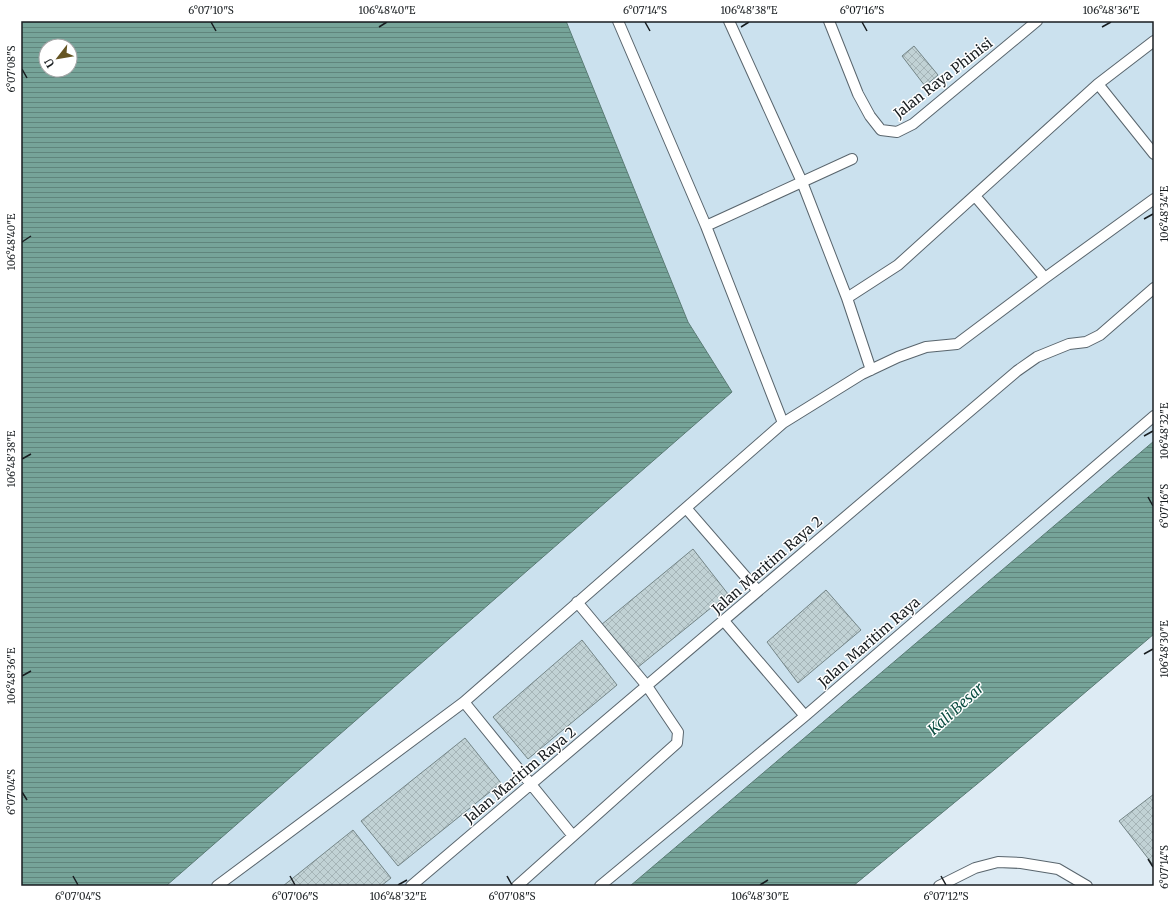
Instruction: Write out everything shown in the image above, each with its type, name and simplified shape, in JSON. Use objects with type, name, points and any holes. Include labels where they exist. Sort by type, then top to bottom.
[{"type":"lane","points":[[618,21],[706,226],[783,423]]},
{"type":"lane","points":[[729,21],[802,182],[847,298],[871,370]]},
{"type":"lane","name":"Jalan Raya Phinisi","points":[[829,21],[858,94],[870,116],[881,130],[897,132],[913,124],[1032,23]]},
{"type":"lane","points":[[847,298],[898,265],[1098,84],[1154,41]]},
{"type":"lane","points":[[1098,84],[1154,154]]},
{"type":"lane","points":[[706,226],[852,159]]},
{"type":"lane","points":[[976,196],[1045,278]]},
{"type":"lane","points":[[217,886],[464,702],[783,423],[871,370],[898,357],[926,346],[957,344],[1154,199]]},
{"type":"lane","name":"Jalan Maritim Raya 2","points":[[411,886],[1017,371],[1037,356],[1069,344],[1086,342],[1100,335],[1154,288]]},
{"type":"lane","name":"Jalan Maritim Raya","points":[[600,886],[805,716],[1154,416]]},
{"type":"lane","points":[[686,508],[758,591]]},
{"type":"lane","points":[[518,886],[677,743],[678,732],[647,686],[577,602]]},
{"type":"lane","points":[[724,621],[805,716]]},
{"type":"lane","points":[[464,702],[573,836]]},
{"type":"lane","points":[[939,886],[975,868],[998,862],[1021,863],[1058,869],[1087,886]]},
{"type":"shaded area","points":[[566,21],[1154,21],[1154,441],[630,886],[166,886],[732,392],[688,322]]},
{"type":"water","points":[[21,21],[566,21],[688,322],[732,392],[166,886],[21,886]]},
{"type":"water","name":"Kali Besar","points":[[1154,441],[1154,634],[988,775],[853,886],[630,886]]},
{"type":"building","points":[[914,46],[938,75],[925,86],[902,56]]},
{"type":"building","points":[[693,549],[728,594],[637,668],[601,625]]},
{"type":"building","points":[[826,590],[861,630],[798,683],[767,642]]},
{"type":"building","points":[[582,640],[617,685],[528,759],[493,717]]},
{"type":"building","points":[[465,738],[501,783],[398,866],[361,821]]},
{"type":"building","points":[[1154,794],[1154,866],[1119,821]]},
{"type":"building","points":[[353,830],[391,878],[381,886],[283,886]]}]
